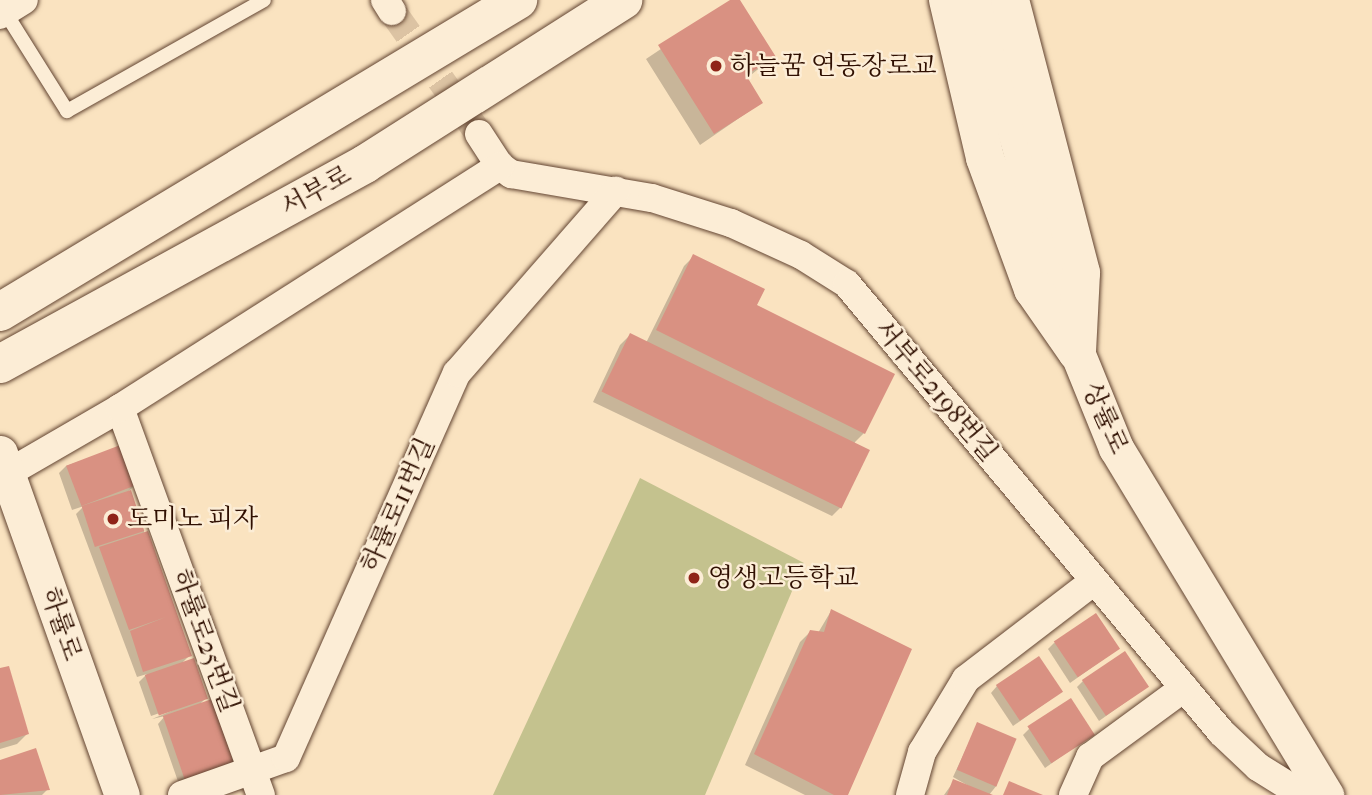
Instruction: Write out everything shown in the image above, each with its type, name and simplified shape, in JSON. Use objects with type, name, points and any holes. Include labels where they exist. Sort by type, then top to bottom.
[{"type":"main road","points":[[0,312],[518,0]]},
{"type":"main road","name":"서부로","points":[[0,364],[365,164],[623,0]]},
{"type":"main road","points":[[948,0],[985,158],[1033,289],[1077,352]]},
{"type":"main road","points":[[1010,0],[1081,273],[1077,352]]},
{"type":"street","name":"상률로","points":[[978,0],[1077,352],[1116,448],[1326,795]]},
{"type":"street","points":[[4,463],[120,408],[500,166],[479,134]]},
{"type":"street","name":"서부로2198번길","points":[[500,166],[511,174],[616,191],[731,223],[800,254],[847,284],[1184,688],[1258,767],[1303,795]]},
{"type":"street","name":"하률로11번길","points":[[182,795],[256,783],[286,758],[457,373],[616,191]]},
{"type":"street","name":"하률로25번길","points":[[120,408],[256,783]]},
{"type":"street","name":"하률로","points":[[4,463],[122,795]]},
{"type":"street","points":[[910,795],[922,752],[966,679],[1094,581]]},
{"type":"street","points":[[1073,795],[1090,757],[1184,688]]},
{"type":"lane","points":[[10,9],[66,111],[264,0]]},
{"type":"shaded area","points":[[640,478],[804,563],[705,795],[493,795]]},
{"type":"building","name":"하늘꿈 연동장로교","points":[[730,0],[740,0],[776,57],[746,75],[763,103],[714,134],[658,45]]},
{"type":"building","points":[[693,254],[765,289],[757,305],[895,374],[865,434],[656,330]]},
{"type":"building","points":[[630,333],[870,450],[841,508],[602,391]]},
{"type":"building","points":[[123,444],[138,484],[81,506],[66,466]]},
{"type":"building","name":"도미노 피자","points":[[131,490],[144,531],[95,547],[82,506]]},
{"type":"building","points":[[148,531],[192,656],[143,672],[130,631],[166,617],[129,630],[99,547]]},
{"type":"building","points":[[831,609],[912,649],[848,795],[834,795],[754,754],[810,630],[824,632]]},
{"type":"building","points":[[1096,613],[1120,649],[1078,677],[1054,642]]},
{"type":"building","points":[[1125,651],[1149,687],[1106,716],[1082,680]]},
{"type":"building","points":[[1039,656],[1063,692],[1020,721],[996,685]]},
{"type":"building","points":[[194,658],[208,699],[159,716],[145,675]]},
{"type":"building","points":[[9,666],[29,734],[0,743],[0,668]]},
{"type":"building","points":[[1071,698],[1095,735],[1051,763],[1027,726]]},
{"type":"building","points":[[212,699],[236,768],[187,785],[163,716]]},
{"type":"building","points":[[977,722],[1017,739],[996,787],[957,770]]},
{"type":"building","points":[[36,748],[50,790],[0,795],[0,760]]},
{"type":"building","points":[[953,779],[993,795],[947,795]]},
{"type":"building","points":[[1009,781],[1043,795],[1003,795]]},
{"type":"tunnel","points":[[392,11],[479,134]]},
{"type":"place","name":"하늘꿈 연동장로교","points":[[716,66]]},
{"type":"place","name":"도미노 피자","points":[[113,519]]},
{"type":"place","name":"영생고등학교","points":[[694,578]]}]
